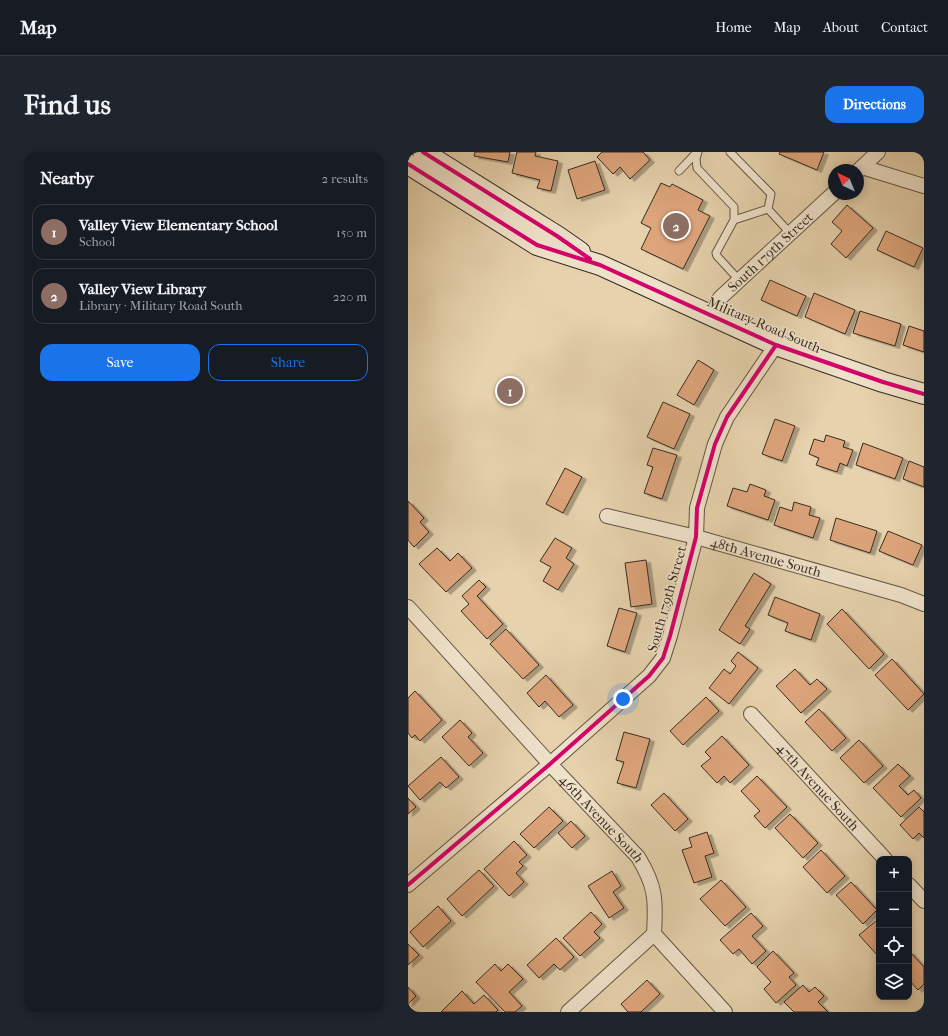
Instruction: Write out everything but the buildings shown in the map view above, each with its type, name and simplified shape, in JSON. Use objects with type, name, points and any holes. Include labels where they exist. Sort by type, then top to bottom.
[{"type":"main road","name":"Military Road South","points":[[414,158],[537,245],[600,266],[710,314],[776,345],[883,382],[924,394]]},
{"type":"street","points":[[864,165],[878,152]]},
{"type":"street","points":[[864,170],[924,186]]},
{"type":"street","name":"South 179th Street","points":[[710,314],[720,298],[828,198]]},
{"type":"street","name":"South 179th Street","points":[[408,884],[550,764],[649,676],[663,658],[696,537],[697,508],[715,444],[727,417],[776,345]]},
{"type":"street","name":"48th Avenue South","points":[[607,516],[696,537],[901,595],[924,604]]},
{"type":"street","name":"46th Avenue South","points":[[408,607],[550,764],[638,857],[646,870],[653,888],[656,910],[654,934]]},
{"type":"street","name":"47th Avenue South","points":[[751,714],[882,856]]},
{"type":"street","points":[[912,888],[924,901]]},
{"type":"street","points":[[568,1012],[654,934],[725,1012]]},
{"type":"lane","points":[[679,171],[697,152]]},
{"type":"lane","points":[[697,152],[696,168],[734,207],[734,220],[716,253],[739,280]]},
{"type":"lane","points":[[730,152],[771,194],[768,209]]},
{"type":"lane","points":[[734,220],[768,209]]},
{"type":"lane","points":[[768,209],[790,233]]},
{"type":"cycle path","points":[[423,152],[557,236],[590,259]]},
{"type":"cycle path","points":[[408,164],[537,245],[600,265],[776,345],[883,382],[924,394]]},
{"type":"cycle path","points":[[408,885],[550,764],[649,676],[663,658],[696,537],[697,508],[715,444],[727,417],[776,345]]},
{"type":"place","name":"Valley View Library","points":[[676,226]]},
{"type":"place","name":"Valley View Elementary School","points":[[510,391]]}]
